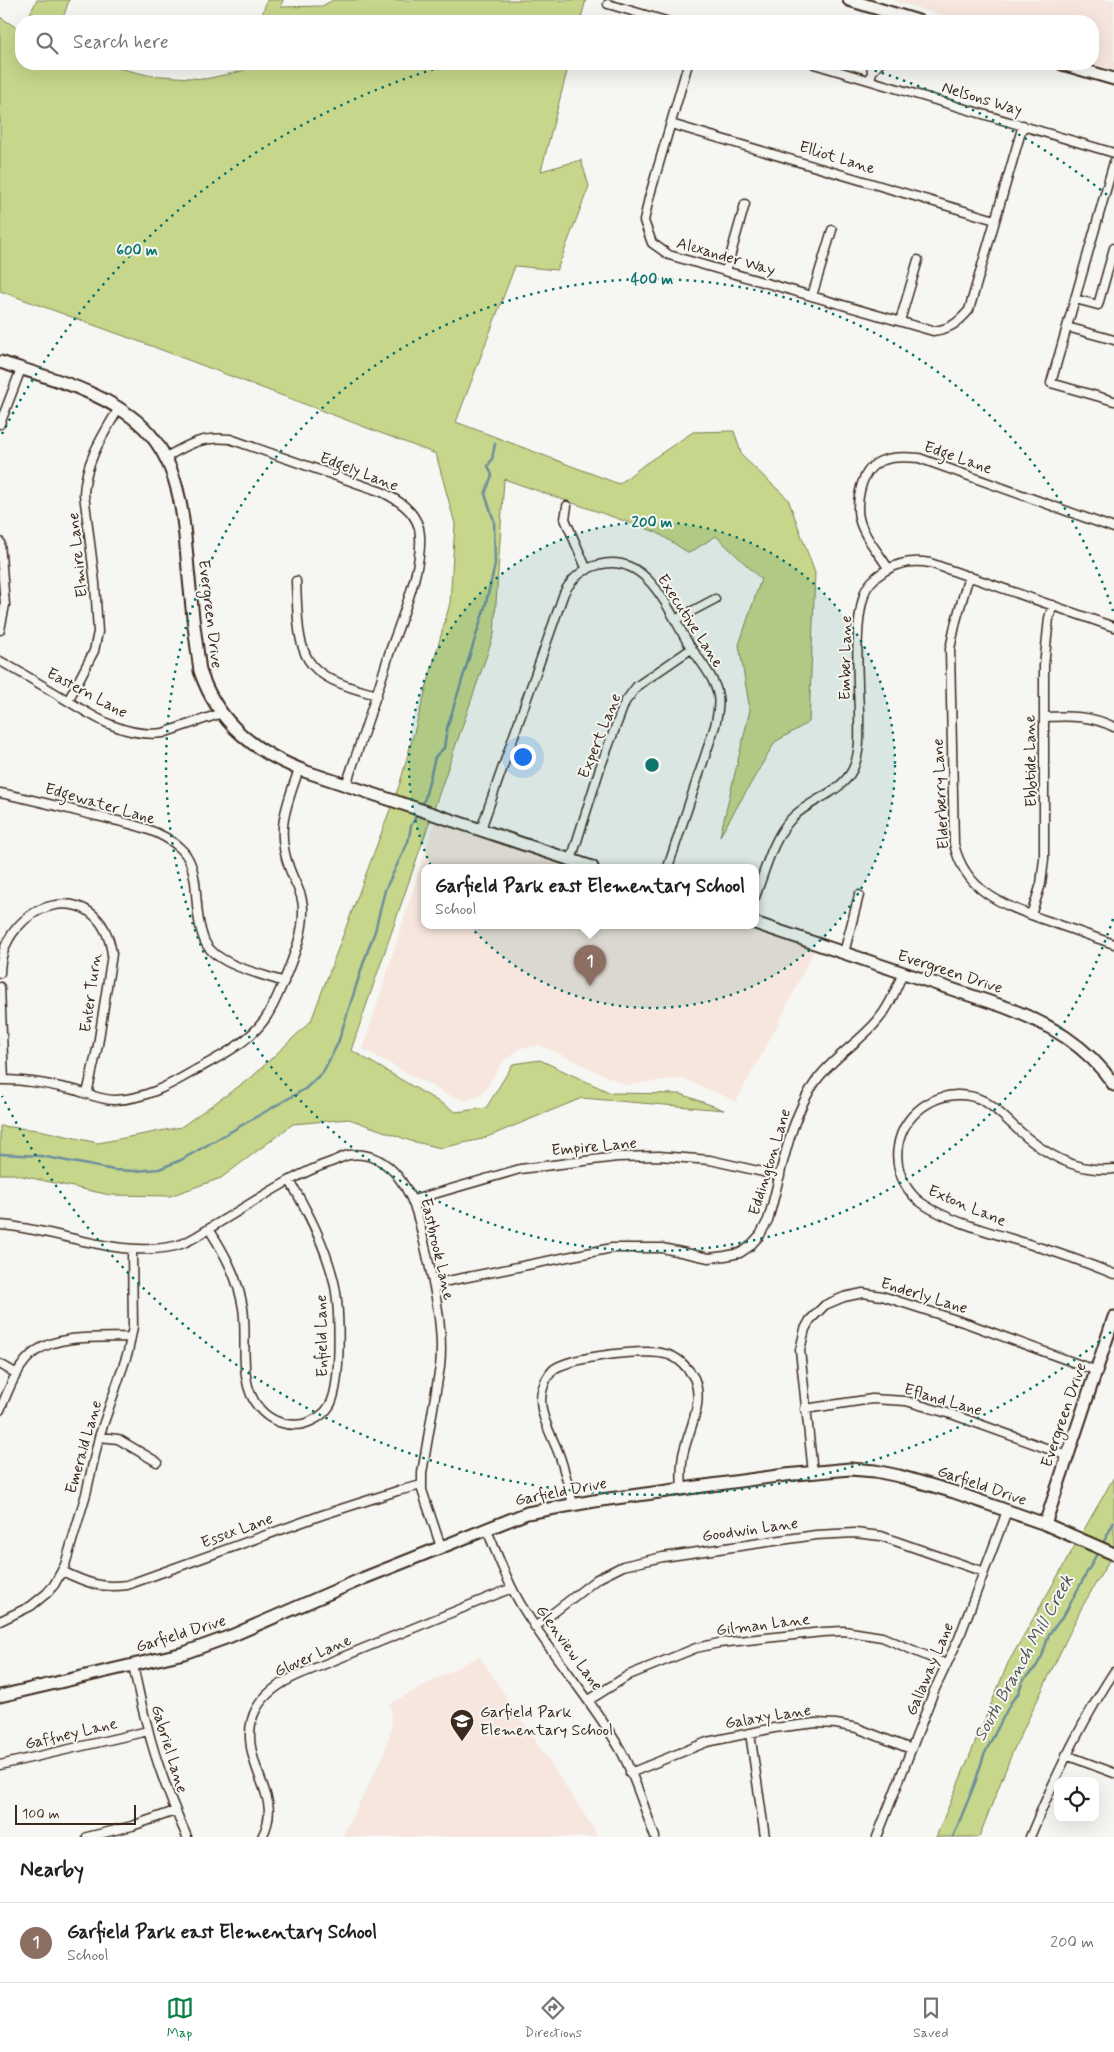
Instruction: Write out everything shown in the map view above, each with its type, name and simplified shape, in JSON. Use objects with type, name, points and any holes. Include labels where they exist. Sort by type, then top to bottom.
[{"type":"street","points":[[849,0],[883,15]]},
{"type":"street","points":[[608,4],[646,15]]},
{"type":"street","name":"Alexander Way","points":[[686,70],[644,222],[652,243],[668,255],[933,331],[947,329],[960,321],[968,310],[995,220]]},
{"type":"street","name":"Nelsons Way","points":[[857,70],[871,72],[1023,126],[1114,153]]},
{"type":"street","points":[[1083,70],[1114,79]]},
{"type":"street","name":"Elliot Lane","points":[[671,124],[995,220]]},
{"type":"street","points":[[995,220],[1023,126]]},
{"type":"street","points":[[1114,162],[1112,176],[1051,383],[1114,402]]},
{"type":"street","points":[[726,271],[745,204]]},
{"type":"street","points":[[812,296],[832,230]]},
{"type":"street","points":[[1075,299],[1098,305],[1114,248]]},
{"type":"street","points":[[900,321],[918,260]]},
{"type":"street","points":[[1067,327],[1114,340]]},
{"type":"street","name":"Evergreen Drive","points":[[0,362],[93,394],[119,408],[141,425],[166,457],[173,473],[181,503],[200,671],[204,685],[222,713],[251,744],[278,760],[299,769],[583,864]]},
{"type":"street","points":[[0,424],[21,369]]},
{"type":"street","name":"Elmire Lane","points":[[68,701],[94,651],[98,632],[95,583],[84,494],[87,469],[119,408]]},
{"type":"street","name":"Edgely Lane","points":[[166,457],[198,440],[230,439],[376,490],[392,497],[410,511],[419,529],[417,562],[408,601],[346,785]]},
{"type":"street","name":"Edge Lane","points":[[888,568],[859,519],[858,497],[866,473],[872,467],[890,458],[899,456],[919,458],[1114,528]]},
{"type":"street","points":[[567,506],[565,519],[587,570]]},
{"type":"street","points":[[0,542],[5,604],[0,630]]},
{"type":"street","name":"Ember Lane","points":[[759,887],[774,848],[786,825],[805,807],[838,787],[853,768],[859,744],[858,628],[864,593],[874,579],[888,568],[903,563],[919,561],[942,566],[1114,627]]},
{"type":"street","name":"Executive Lane","points":[[481,829],[560,603],[569,584],[578,574],[605,563],[615,563],[642,574],[657,590],[691,649],[715,685],[719,705],[712,737],[669,864]]},
{"type":"street","name":"Elderberry Lane","points":[[969,576],[952,634],[950,650],[954,844],[960,863],[979,888],[1006,906],[1114,944]]},
{"type":"street","points":[[296,581],[300,632],[304,653],[309,662],[324,676],[345,687],[377,696]]},
{"type":"street","points":[[675,620],[715,599]]},
{"type":"street","name":"Ebbtide Lane","points":[[1031,915],[1041,884],[1045,853],[1044,717],[1046,643],[1053,605]]},
{"type":"street","name":"Expert Lane","points":[[571,860],[600,768],[625,702],[637,686],[691,649]]},
{"type":"street","name":"Eastern Lane","points":[[0,661],[110,725],[139,733],[153,734],[174,730],[222,713]]},
{"type":"street","points":[[1044,717],[1085,717],[1105,722],[1114,727]]},
{"type":"street","points":[[0,987],[2,1080],[21,1081],[113,1100],[138,1098],[162,1088],[232,1049],[252,1033],[265,1019],[284,982],[298,946],[303,920],[304,900],[288,866],[281,831],[285,808],[299,769]]},
{"type":"street","name":"Edgewater Lane","points":[[0,793],[123,823],[153,832],[173,842],[188,857],[192,867],[200,923],[206,943],[220,958],[238,967],[284,982]]},
{"type":"street","points":[[844,953],[859,895]]},
{"type":"street","name":"Enter Turn","points":[[0,973],[2,956],[10,939],[22,922],[40,909],[55,904],[71,905],[91,914],[99,922],[110,942],[112,954],[98,1045],[86,1094]]},
{"type":"street","name":"Evergreen Drive","points":[[759,924],[1005,1007],[1043,1023],[1082,1048],[1098,1064],[1114,1085]]},
{"type":"street","name":"Eddington Lane","points":[[432,1284],[612,1248],[662,1248],[709,1258],[740,1253],[749,1248],[760,1235],[768,1220],[802,1106],[814,1083],[831,1064],[878,1021],[890,1004],[903,973]]},
{"type":"street","name":"Exton Lane","points":[[1114,1169],[1088,1168],[1064,1161],[1038,1147],[990,1106],[967,1095],[948,1096],[938,1099],[928,1103],[911,1116],[901,1132],[897,1152],[903,1181],[913,1197],[921,1203],[973,1226],[1114,1274]]},
{"type":"street","name":"Eastbrook Lane","points":[[0,1225],[27,1228],[107,1246],[132,1249],[178,1245],[321,1165],[349,1156],[362,1156],[374,1159],[394,1172],[402,1180],[413,1200],[440,1327],[442,1353],[422,1473],[422,1486],[431,1522],[441,1547]]},
{"type":"street","name":"Empire Lane","points":[[413,1200],[520,1169],[617,1158],[659,1156],[710,1160],[780,1176]]},
{"type":"street","name":"Enfield Lane","points":[[209,1229],[228,1261],[241,1298],[244,1320],[246,1373],[253,1400],[265,1414],[282,1424],[300,1424],[318,1418],[330,1404],[337,1386],[337,1328],[334,1280],[319,1235],[290,1181]]},
{"type":"street","name":"Emerald Lane","points":[[0,1621],[39,1600],[54,1585],[62,1570],[86,1494],[100,1437],[128,1352],[131,1337],[132,1249]]},
{"type":"street","name":"Enderly Lane","points":[[813,1473],[800,1350],[805,1329],[817,1312],[834,1300],[854,1294],[872,1294],[1097,1370]]},
{"type":"street","name":"Evergreen Drive","points":[[1045,1524],[1114,1317]]},
{"type":"street","points":[[0,1410],[21,1367],[35,1351],[56,1341],[131,1337]]},
{"type":"street","points":[[573,1504],[560,1458],[544,1417],[540,1400],[544,1384],[553,1370],[568,1362],[595,1357],[651,1351],[669,1354],[681,1362],[693,1377],[698,1395],[681,1468],[682,1489]]},
{"type":"street","points":[[0,1364],[17,1374]]},
{"type":"street","name":"Efland Lane","points":[[805,1409],[872,1399],[906,1400],[954,1415],[1068,1456]]},
{"type":"street","points":[[100,1437],[118,1439],[157,1462]]},
{"type":"street","name":"Garfield Drive","points":[[0,1696],[184,1653],[231,1636],[364,1578],[527,1513],[573,1504],[682,1489],[850,1469],[875,1470],[954,1492],[1045,1524],[1113,1553]]},
{"type":"street","name":"Essex Lane","points":[[62,1570],[88,1584],[97,1586],[127,1585],[322,1515],[397,1491],[422,1486]]},
{"type":"street","name":"Gallaway Lane","points":[[877,1837],[946,1664],[959,1638],[1007,1511]]},
{"type":"street","name":"Glenview Lane","points":[[486,1528],[512,1588],[535,1627],[589,1700],[621,1751],[655,1837]]},
{"type":"street","name":"Goodwin Lane","points":[[535,1627],[597,1579],[623,1566],[663,1557],[816,1535],[855,1533],[881,1536],[984,1572]]},
{"type":"street","name":"Glover Lane","points":[[262,1837],[267,1823],[269,1803],[254,1761],[249,1740],[255,1712],[269,1691],[298,1675],[512,1588]]},
{"type":"street","name":"Gilman Lane","points":[[589,1700],[629,1675],[696,1648],[719,1643],[823,1632],[844,1631],[882,1637],[946,1664]]},
{"type":"street","name":"Gabriel Lane","points":[[133,1666],[148,1731],[175,1811],[187,1837]]},
{"type":"street","points":[[1030,1837],[1085,1717],[1114,1672]]},
{"type":"street","name":"Galaxy Lane","points":[[630,1773],[707,1742],[805,1724],[836,1724],[862,1730],[911,1749]]},
{"type":"street","name":"Gaffney Lane","points":[[0,1765],[148,1731]]},
{"type":"street","points":[[750,1733],[765,1837]]},
{"type":"street","points":[[1066,1755],[1114,1773]]},
{"type":"street","points":[[90,1837],[175,1811]]},
{"type":"shaded area","points":[[893,0],[1114,0],[1114,70],[1099,66],[1099,15],[941,15]]},
{"type":"shaded area","points":[[437,814],[584,864],[421,864]]},
{"type":"shaded area","points":[[421,865],[421,929],[759,929],[759,926],[817,944],[776,1028],[736,1101],[682,1078],[626,1085],[540,1045],[520,1048],[502,1063],[483,1093],[466,1101],[446,1094],[363,1049]]},
{"type":"shaded area","name":"Garfield Park Elementary School","points":[[479,1656],[593,1828],[597,1837],[342,1837],[383,1757],[392,1727],[390,1704]]},
{"type":"green space","points":[[37,0],[69,0],[64,15],[29,15]]},
{"type":"green space","points":[[267,0],[283,0],[281,7],[322,6],[333,0],[586,0],[582,15],[262,15]]},
{"type":"green space","points":[[0,17],[15,27],[15,70],[127,70],[148,75],[205,79],[243,70],[567,70],[541,171],[581,160],[589,186],[557,270],[515,266],[456,422],[619,484],[693,432],[734,431],[742,456],[788,499],[815,573],[809,722],[775,742],[720,836],[750,710],[739,645],[761,579],[716,536],[689,553],[656,532],[504,479],[494,634],[351,1050],[456,1112],[486,1108],[513,1064],[540,1060],[611,1093],[681,1094],[724,1110],[582,1098],[482,1139],[441,1148],[411,1141],[349,1119],[293,1124],[221,1178],[170,1196],[110,1195],[13,1174],[0,1174],[0,1126],[39,1130],[98,1143],[181,1127],[252,1077],[311,1021],[400,783],[450,603],[455,524],[436,454],[0,291]]},
{"type":"green space","points":[[1114,1477],[1114,1552],[1081,1609],[1013,1751],[979,1837],[936,1837],[1008,1663]]},
{"type":"waterway","points":[[421,807],[435,757],[444,748],[447,728],[485,607],[495,565],[494,521],[485,494],[492,475],[488,466],[492,459],[495,444]]},
{"type":"waterway","points":[[0,1154],[41,1156],[114,1170],[159,1169],[181,1160],[305,1089],[323,1072],[338,1043],[375,931],[385,890],[408,842],[411,826],[418,812]]},
{"type":"waterway","name":"South Branch Mill Creek","points":[[1102,1545],[1114,1522]]},
{"type":"waterway","name":"South Branch Mill Creek","points":[[953,1837],[984,1755],[1011,1702],[1018,1694],[1023,1680],[1036,1667],[1042,1656],[1049,1634],[1064,1615],[1099,1550]]},
{"type":"place","name":"Garfield Park east Elementary School","points":[[590,986]]},
{"type":"place","name":"Garfield Park Elementary School","points":[[462,1742]]}]
